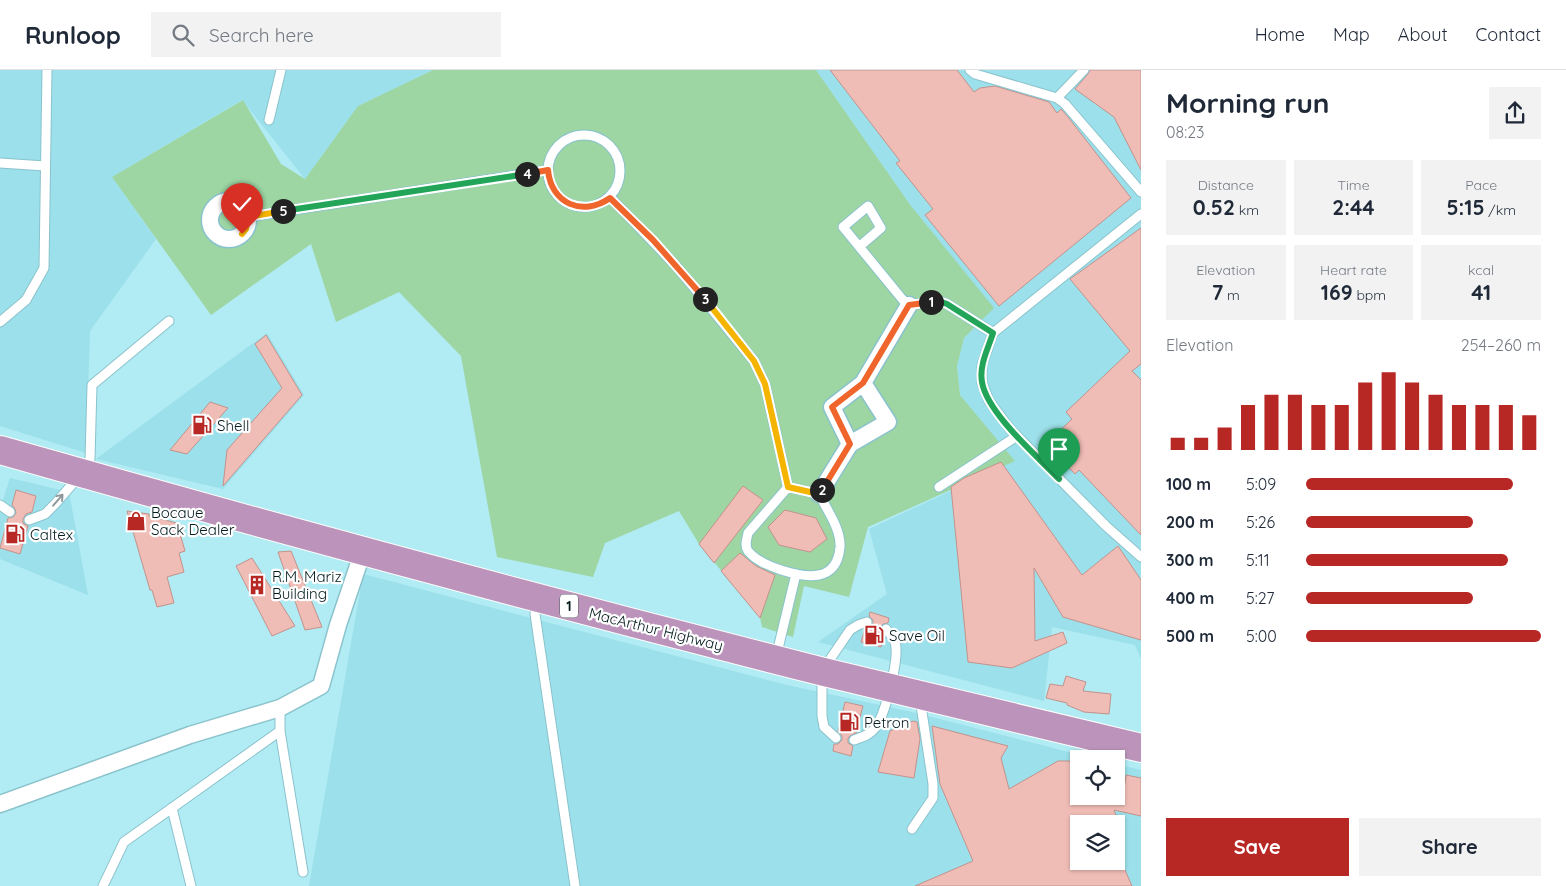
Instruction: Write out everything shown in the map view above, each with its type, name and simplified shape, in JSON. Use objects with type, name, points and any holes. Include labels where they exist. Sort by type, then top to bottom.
[{"type":"highway","name":"MacArthur Highway","points":[[0,450],[539,598],[822,671],[1141,748]]},
{"type":"street","points":[[850,444],[832,407],[863,383],[909,305]]},
{"type":"street","points":[[819,494],[850,444],[888,422],[863,383]]},
{"type":"street","points":[[0,804],[190,734],[280,708],[321,686],[338,625],[363,551]]},
{"type":"lane","points":[[0,322],[26,300],[44,268],[47,70]]},
{"type":"lane","points":[[268,120],[281,70]]},
{"type":"lane","points":[[970,70],[975,74],[1057,98],[1065,104],[1141,192]]},
{"type":"lane","points":[[1057,98],[1084,70]]},
{"type":"lane","points":[[585,135],[596,137],[613,148],[619,159],[621,171],[619,183],[610,198],[588,207],[566,203],[556,194],[549,181],[548,170],[552,154],[560,144],[572,137],[585,135]]},
{"type":"lane","points":[[0,163],[45,166]]},
{"type":"lane","points":[[248,217],[548,170]]},
{"type":"lane","points":[[610,198],[678,267],[754,361],[765,384],[788,487]]},
{"type":"lane","points":[[860,246],[881,228],[868,206],[843,227],[902,300],[909,305],[939,301],[993,333]]},
{"type":"lane","points":[[1141,214],[993,333],[982,365],[982,383],[989,401],[1017,436],[1106,526],[1141,557]]},
{"type":"lane","points":[[29,520],[45,514],[82,474],[90,459],[92,385],[169,321]]},
{"type":"lane","points":[[939,487],[1017,436]]},
{"type":"lane","points":[[788,487],[819,494],[838,533],[840,547],[836,563],[826,573],[812,577],[796,574],[767,565],[753,556],[747,549],[748,533],[788,487]]},
{"type":"lane","points":[[0,505],[10,512]]},
{"type":"lane","points":[[775,659],[796,574]]},
{"type":"lane","points":[[539,598],[535,614],[575,886]]},
{"type":"lane","points":[[836,738],[824,727],[822,716],[822,671],[850,630],[867,622]]},
{"type":"lane","points":[[854,740],[866,736],[875,728],[891,688],[895,641],[886,629]]},
{"type":"lane","points":[[912,828],[933,798],[933,784],[920,695]]},
{"type":"lane","points":[[280,708],[280,731],[303,872]]},
{"type":"lane","points":[[103,886],[124,842],[280,731]]},
{"type":"lane","points":[[172,808],[191,886]]},
{"type":"shaded area","points":[[0,70],[433,70],[358,106],[305,179],[242,100],[112,177],[156,239],[90,331],[86,453],[0,426]]},
{"type":"shaded area","points":[[816,70],[1141,70],[1141,659],[1135,645],[1052,627],[1044,701],[818,642],[887,594],[869,529],[1015,461],[960,395],[957,366],[964,338],[993,308],[911,206]]},
{"type":"shaded area","points":[[267,333],[304,395],[223,489],[96,459]]},
{"type":"shaded area","points":[[10,478],[69,492],[88,595],[0,559],[0,509]]},
{"type":"shaded area","points":[[363,574],[787,685],[912,712],[1070,752],[1070,805],[1125,805],[1125,766],[1141,770],[1141,886],[309,886]]},
{"type":"green space","points":[[433,70],[816,70],[911,206],[994,308],[964,338],[957,366],[960,395],[1015,461],[868,527],[849,597],[804,586],[793,637],[762,627],[760,617],[699,544],[679,511],[605,543],[593,577],[497,557],[461,356],[399,292],[336,322],[311,244],[211,315],[112,177],[243,100],[281,164],[305,179],[358,106]]},
{"type":"building","points":[[830,70],[957,70],[974,92],[980,88],[995,86],[1049,102],[1057,113],[1061,109],[1068,117],[1131,198],[999,306],[925,215],[933,209],[896,163],[900,161]]},
{"type":"building","points":[[1090,70],[1141,70],[1141,170],[1114,117],[1075,89]]},
{"type":"building","points":[[1141,228],[1141,364],[1132,371],[1141,380],[1141,535],[1079,470],[1075,474],[1046,444],[1072,419],[1066,412],[1130,351],[1070,279]]},
{"type":"building","points":[[266,335],[302,395],[223,486],[227,450],[282,388],[255,344]]},
{"type":"building","name":"Shell","points":[[210,402],[228,408],[187,454],[170,450]]},
{"type":"building","points":[[1001,462],[1082,575],[1118,546],[1141,580],[1141,640],[1063,617],[1034,568],[1035,641],[1063,632],[1067,643],[1012,668],[968,662],[951,487],[964,478]]},
{"type":"building","points":[[743,486],[763,500],[714,563],[699,544]]},
{"type":"building","name":"Caltex","points":[[16,490],[36,496],[32,512],[26,514],[23,519],[23,523],[28,526],[20,554],[0,548],[8,518],[13,517],[16,513],[12,505]]},
{"type":"building","points":[[785,510],[816,518],[827,539],[810,552],[779,545],[768,527]]},
{"type":"building","points":[[127,511],[149,514],[149,516],[177,523],[185,551],[179,553],[184,572],[167,577],[174,603],[157,607],[152,590],[150,590]]},
{"type":"building","points":[[291,551],[322,627],[305,630],[278,552]]},
{"type":"building","points":[[740,553],[756,566],[775,575],[760,618],[721,571]]},
{"type":"building","points":[[252,558],[295,626],[272,636],[236,566]]},
{"type":"building","name":"Save Oil","points":[[870,612],[889,618],[888,623],[880,627],[884,636],[881,647],[861,642],[865,629],[873,624],[873,620],[869,616]]},
{"type":"building","points":[[1066,676],[1086,682],[1083,691],[1111,694],[1109,714],[1084,712],[1067,705],[1067,703],[1046,698],[1050,684],[1063,686]]},
{"type":"building","name":"Petron","points":[[845,702],[863,706],[856,733],[848,738],[848,743],[853,746],[851,756],[833,751],[834,744],[838,744],[842,740],[842,736],[838,731]]},
{"type":"building","points":[[913,721],[917,722],[920,739],[914,778],[878,772],[890,731]]},
{"type":"building","points":[[932,726],[1008,746],[1001,758],[1009,789],[1058,761],[1070,761],[1070,805],[1125,805],[1126,775],[1141,778],[1141,816],[1114,810],[1116,815],[1070,815],[1070,870],[1125,870],[1132,886],[915,886],[973,861],[940,784]]},
{"type":"place","name":"Shell","points":[[202,425]]},
{"type":"place","name":"Bocaue Sack Dealer","points":[[136,521]]},
{"type":"place","name":"Caltex","points":[[15,534]]},
{"type":"place","name":"R.M. Mariz Building","points":[[257,585]]},
{"type":"place","name":"Save Oil","points":[[874,635]]},
{"type":"place","name":"Petron","points":[[849,722]]},
{"type":"route","points":[[242,234],[246,229],[248,217],[548,170],[549,181],[556,194],[566,203],[588,207],[610,198],[678,267],[754,361],[765,384],[788,487],[819,494],[850,444],[832,407],[863,383],[909,305],[939,301],[993,333],[982,365],[982,383],[989,401],[1010,429],[1059,479]]}]
